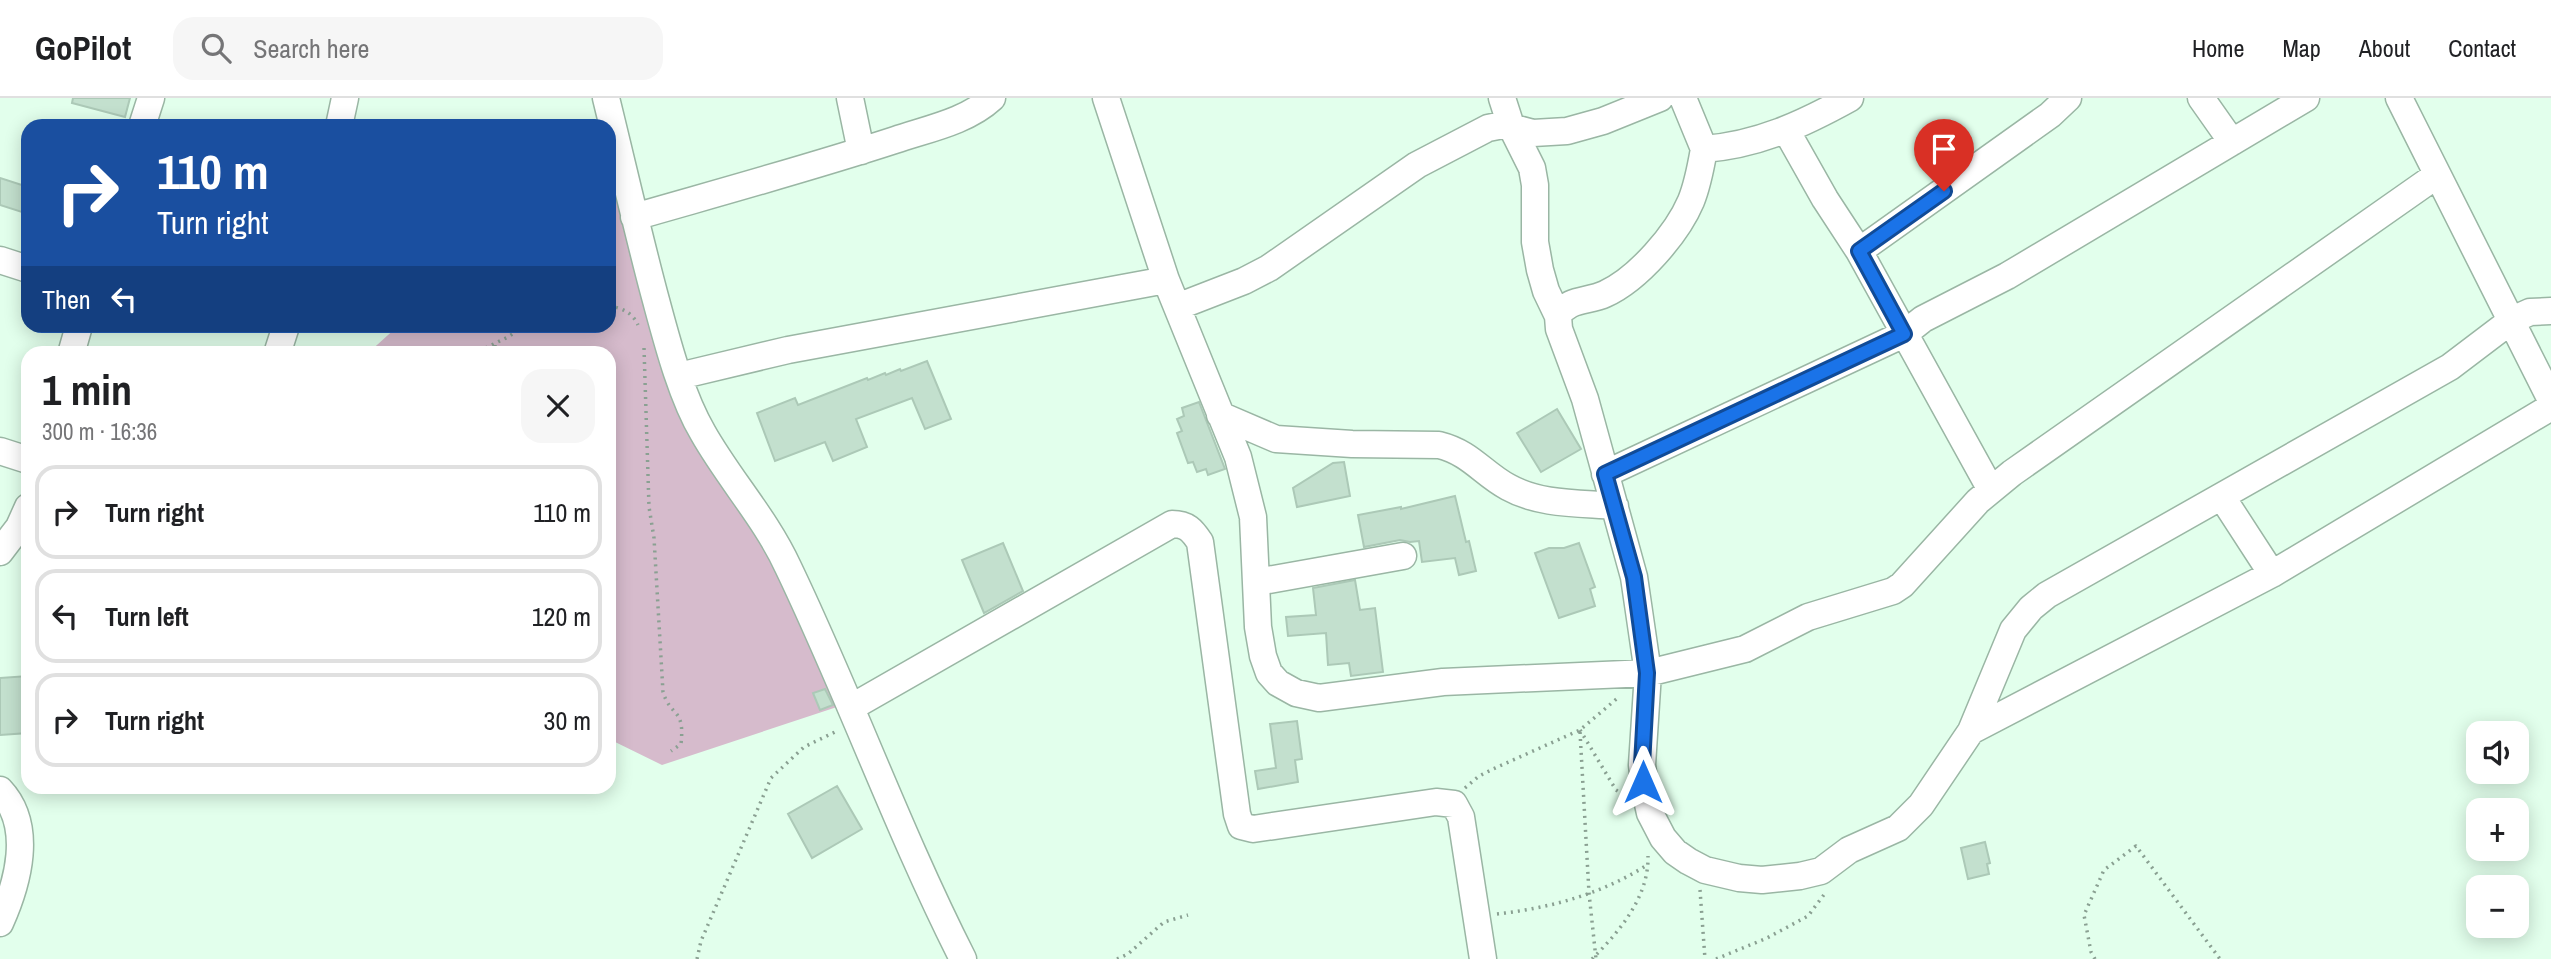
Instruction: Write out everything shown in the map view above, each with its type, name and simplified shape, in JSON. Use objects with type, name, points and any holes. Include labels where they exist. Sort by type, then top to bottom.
[{"type":"street","points":[[144,119],[151,98]]},
{"type":"street","points":[[340,119],[345,98]]},
{"type":"street","points":[[606,98],[611,119]]},
{"type":"street","points":[[850,98],[861,151]]},
{"type":"street","points":[[635,217],[861,151],[977,111],[992,98]]},
{"type":"street","points":[[1105,98],[1166,280],[1247,486],[1253,517],[1258,627],[1269,673],[1278,683],[1296,693],[1319,698],[1443,682],[1647,673],[1745,649],[1808,617],[1894,591],[1958,521],[1991,490],[2064,435],[2437,175]]},
{"type":"street","points":[[1502,98],[1511,126],[1532,168],[1535,185],[1535,242],[1540,270],[1585,399],[1634,577],[1647,673],[1643,782],[1656,825],[1675,852],[1699,867],[1723,875],[1762,880],[1821,871],[1849,850],[1898,828],[1911,817],[1971,731],[2013,630],[2031,608],[2047,595],[2450,367],[2512,320],[2530,312],[2551,310]]},
{"type":"street","points":[[1177,307],[1269,268],[1417,165],[1488,128],[1511,126],[1533,133],[1567,131],[1603,121],[1660,98]]},
{"type":"street","points":[[1558,316],[1567,305],[1604,294],[1619,285],[1650,259],[1680,222],[1698,182],[1704,149],[1683,98]]},
{"type":"street","points":[[1704,149],[1756,141],[1809,121],[1850,98]]},
{"type":"street","points":[[1859,251],[2050,115],[2068,98]]},
{"type":"street","points":[[2202,98],[2232,142]]},
{"type":"street","points":[[1605,474],[1904,334],[1923,319],[2007,276],[2306,98]]},
{"type":"street","points":[[2399,98],[2551,400]]},
{"type":"street","points":[[1786,130],[1825,199],[1859,251],[1991,490]]},
{"type":"street","points":[[616,139],[666,336],[702,433],[788,566],[855,714],[921,874],[963,959]]},
{"type":"street","points":[[0,260],[21,267]]},
{"type":"street","points":[[679,376],[788,350],[1166,280]]},
{"type":"street","points":[[1971,731],[2272,574],[2551,407]]},
{"type":"street","points":[[1220,415],[1276,439],[1352,444],[1439,445],[1473,460],[1494,479],[1523,494],[1561,502],[1615,506]]},
{"type":"street","points":[[0,451],[21,458]]},
{"type":"street","points":[[2222,497],[2272,574]]},
{"type":"street","points":[[0,552],[21,523]]},
{"type":"street","points":[[855,714],[1172,524],[1181,524],[1191,529],[1200,542],[1237,814],[1241,826],[1253,829],[1436,802],[1454,804],[1461,817],[1483,959]]},
{"type":"street","points":[[1257,582],[1403,556]]},
{"type":"street","points":[[0,790],[16,814],[20,847],[16,882],[0,923]]},
{"type":"path","points":[[616,307],[635,318],[639,327]]},
{"type":"path","points":[[489,346],[512,333]]},
{"type":"path","points":[[644,344],[649,507],[654,538],[663,692],[683,726],[681,744],[671,751]]},
{"type":"path","points":[[1454,804],[1479,776],[1580,730],[1647,673]]},
{"type":"path","points":[[696,959],[771,778],[804,747],[855,714]]},
{"type":"path","points":[[1580,730],[1616,790],[1626,797]]},
{"type":"path","points":[[1580,730],[1594,958]]},
{"type":"path","points":[[2095,959],[2091,952],[2084,915],[2104,870],[2136,846],[2220,959]]},
{"type":"path","points":[[1476,916],[1546,907],[1627,878],[1648,864],[1675,852]]},
{"type":"path","points":[[1594,958],[1615,936],[1635,905],[1645,879],[1648,854]]},
{"type":"path","points":[[1699,867],[1705,959]]},
{"type":"path","points":[[1716,959],[1767,938],[1808,916],[1832,883]]},
{"type":"path","points":[[1117,959],[1128,954],[1164,922],[1188,915]]},
{"type":"shaded area","points":[[616,169],[683,417],[782,565],[840,706],[662,765],[616,742],[616,346],[376,346],[390,333],[616,333]]},
{"type":"building","points":[[73,98],[130,98],[125,117],[72,103]]},
{"type":"building","points":[[0,178],[21,185],[21,212],[0,205]]},
{"type":"building","points":[[927,361],[951,419],[925,429],[912,398],[856,419],[867,447],[833,461],[825,442],[775,461],[757,413],[795,398],[798,405],[867,378],[868,380],[900,369],[901,371]]},
{"type":"building","points":[[1199,402],[1225,469],[1208,475],[1206,469],[1197,472],[1193,462],[1188,463],[1177,433],[1182,431],[1177,419],[1184,416],[1182,408]]},
{"type":"building","points":[[1557,409],[1581,449],[1541,472],[1517,433]]},
{"type":"building","points":[[1344,462],[1350,496],[1297,507],[1293,488],[1333,463]]},
{"type":"building","points":[[1455,496],[1476,571],[1459,575],[1455,558],[1422,562],[1419,541],[1400,540],[1364,547],[1358,515],[1401,509]]},
{"type":"building","points":[[1003,543],[1023,591],[984,613],[962,560]]},
{"type":"building","points":[[1579,543],[1595,587],[1590,589],[1595,606],[1559,618],[1535,553]]},
{"type":"building","points":[[1355,580],[1360,610],[1375,608],[1383,672],[1351,676],[1349,663],[1328,665],[1326,633],[1288,636],[1286,617],[1316,615],[1313,588]]},
{"type":"building","points":[[21,676],[21,734],[0,735],[0,678]]},
{"type":"building","points":[[825,689],[833,705],[820,710],[813,693]]},
{"type":"building","points":[[1297,721],[1302,759],[1295,760],[1298,782],[1258,789],[1255,771],[1276,768],[1270,724]]},
{"type":"building","points":[[837,786],[862,829],[812,858],[788,814]]},
{"type":"building","points":[[1985,842],[1990,863],[1987,864],[1989,874],[1968,879],[1961,848]]},
{"type":"route","points":[[1643,782],[1647,673],[1634,577],[1605,474],[1904,334],[1859,251],[1944,191]]}]
